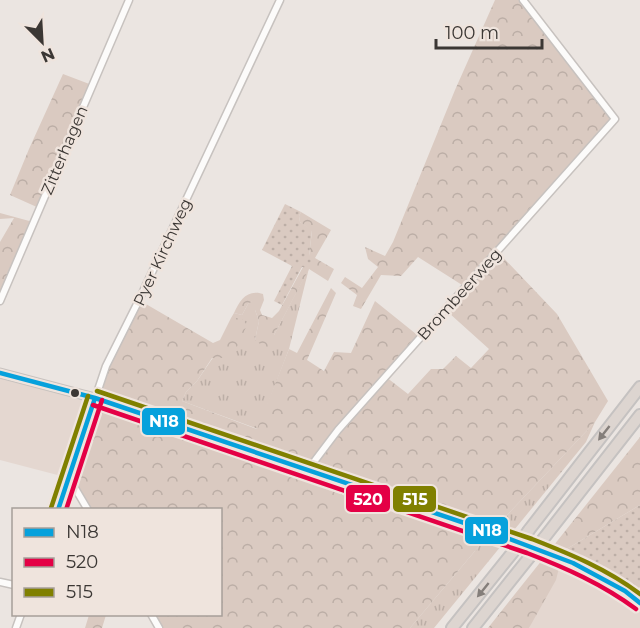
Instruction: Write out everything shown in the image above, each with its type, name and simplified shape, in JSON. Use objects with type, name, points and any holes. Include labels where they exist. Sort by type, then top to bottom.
[{"type":"highway","points":[[452,628],[640,387]]},
{"type":"highway","points":[[473,628],[640,415]]},
{"type":"street","name":"Zitterhagen","points":[[0,301],[129,0]]},
{"type":"street","name":"Pyer Kirchweg","points":[[59,508],[106,366],[280,0]]},
{"type":"street","name":"Brombeerweg","points":[[307,471],[338,430],[615,119],[523,0]]},
{"type":"street","points":[[0,373],[94,398],[491,532],[573,563],[625,591],[640,603]]},
{"type":"street","points":[[69,478],[87,508]]},
{"type":"shaded area","points":[[0,373],[95,398],[69,478],[0,460]]},
{"type":"shaded area","points":[[555,556],[640,603],[640,628],[529,628]]},
{"type":"green space","points":[[495,0],[523,0],[613,119],[497,251],[557,314],[608,401],[595,422],[491,532],[410,628],[160,628],[152,616],[222,616],[222,508],[87,508],[69,478],[97,392],[139,300],[213,343],[220,340],[231,318],[241,318],[247,325],[232,358],[212,358],[197,381],[186,392],[182,401],[257,429],[289,349],[297,353],[331,288],[336,293],[307,360],[324,371],[334,352],[351,353],[375,301],[421,338],[386,377],[408,394],[431,369],[443,369],[456,356],[471,368],[489,349],[449,313],[470,290],[418,257],[401,276],[381,275],[361,309],[353,306],[357,295],[341,283],[345,277],[362,288],[378,267],[368,259],[365,247],[385,256],[393,242],[455,90]]},
{"type":"green space","points":[[63,74],[92,85],[0,301],[0,242],[14,218],[0,219],[0,213],[33,222],[39,208],[10,195]]},
{"type":"green space","points":[[285,204],[301,212],[300,222],[312,230],[309,256],[315,259],[309,268],[302,267],[282,305],[274,301],[292,266],[262,250]]},
{"type":"green space","points":[[301,212],[331,230],[315,258],[334,269],[328,281],[309,269],[274,335],[280,341],[277,348],[264,347],[255,340],[259,321],[255,310],[251,309],[256,299],[248,304],[242,315],[234,313],[242,300],[248,294],[253,293],[263,294],[264,300],[260,310],[262,315],[272,318],[279,311],[309,256],[312,231],[300,222]]},
{"type":"green space","points":[[309,268],[289,349],[258,429],[182,401],[186,392],[197,381],[240,318],[231,318],[234,313],[242,315],[248,304],[256,298],[258,301],[255,310],[259,321],[255,340],[274,335]]},
{"type":"green space","points":[[595,422],[586,442],[434,628],[410,628],[491,532]]},
{"type":"green space","points":[[640,437],[640,505],[555,556],[560,564],[556,580],[529,628],[488,628]]},
{"type":"green space","points":[[640,505],[640,587],[632,596],[555,556]]},
{"type":"green space","points":[[89,616],[106,616],[102,628],[85,628]]},
{"type":"transit line","name":"N18","points":[[0,373],[95,398],[491,532],[573,563],[625,591],[640,603]]},
{"type":"transit line","name":"515","points":[[97,391],[532,539],[574,556],[640,594]]},
{"type":"transit line","name":"515","points":[[51,508],[88,396]]},
{"type":"transit line","name":"N18","points":[[59,508],[95,398]]},
{"type":"transit line","name":"520","points":[[67,508],[102,400]]},
{"type":"transit line","name":"520","points":[[93,405],[527,553],[583,577],[636,609]]}]
